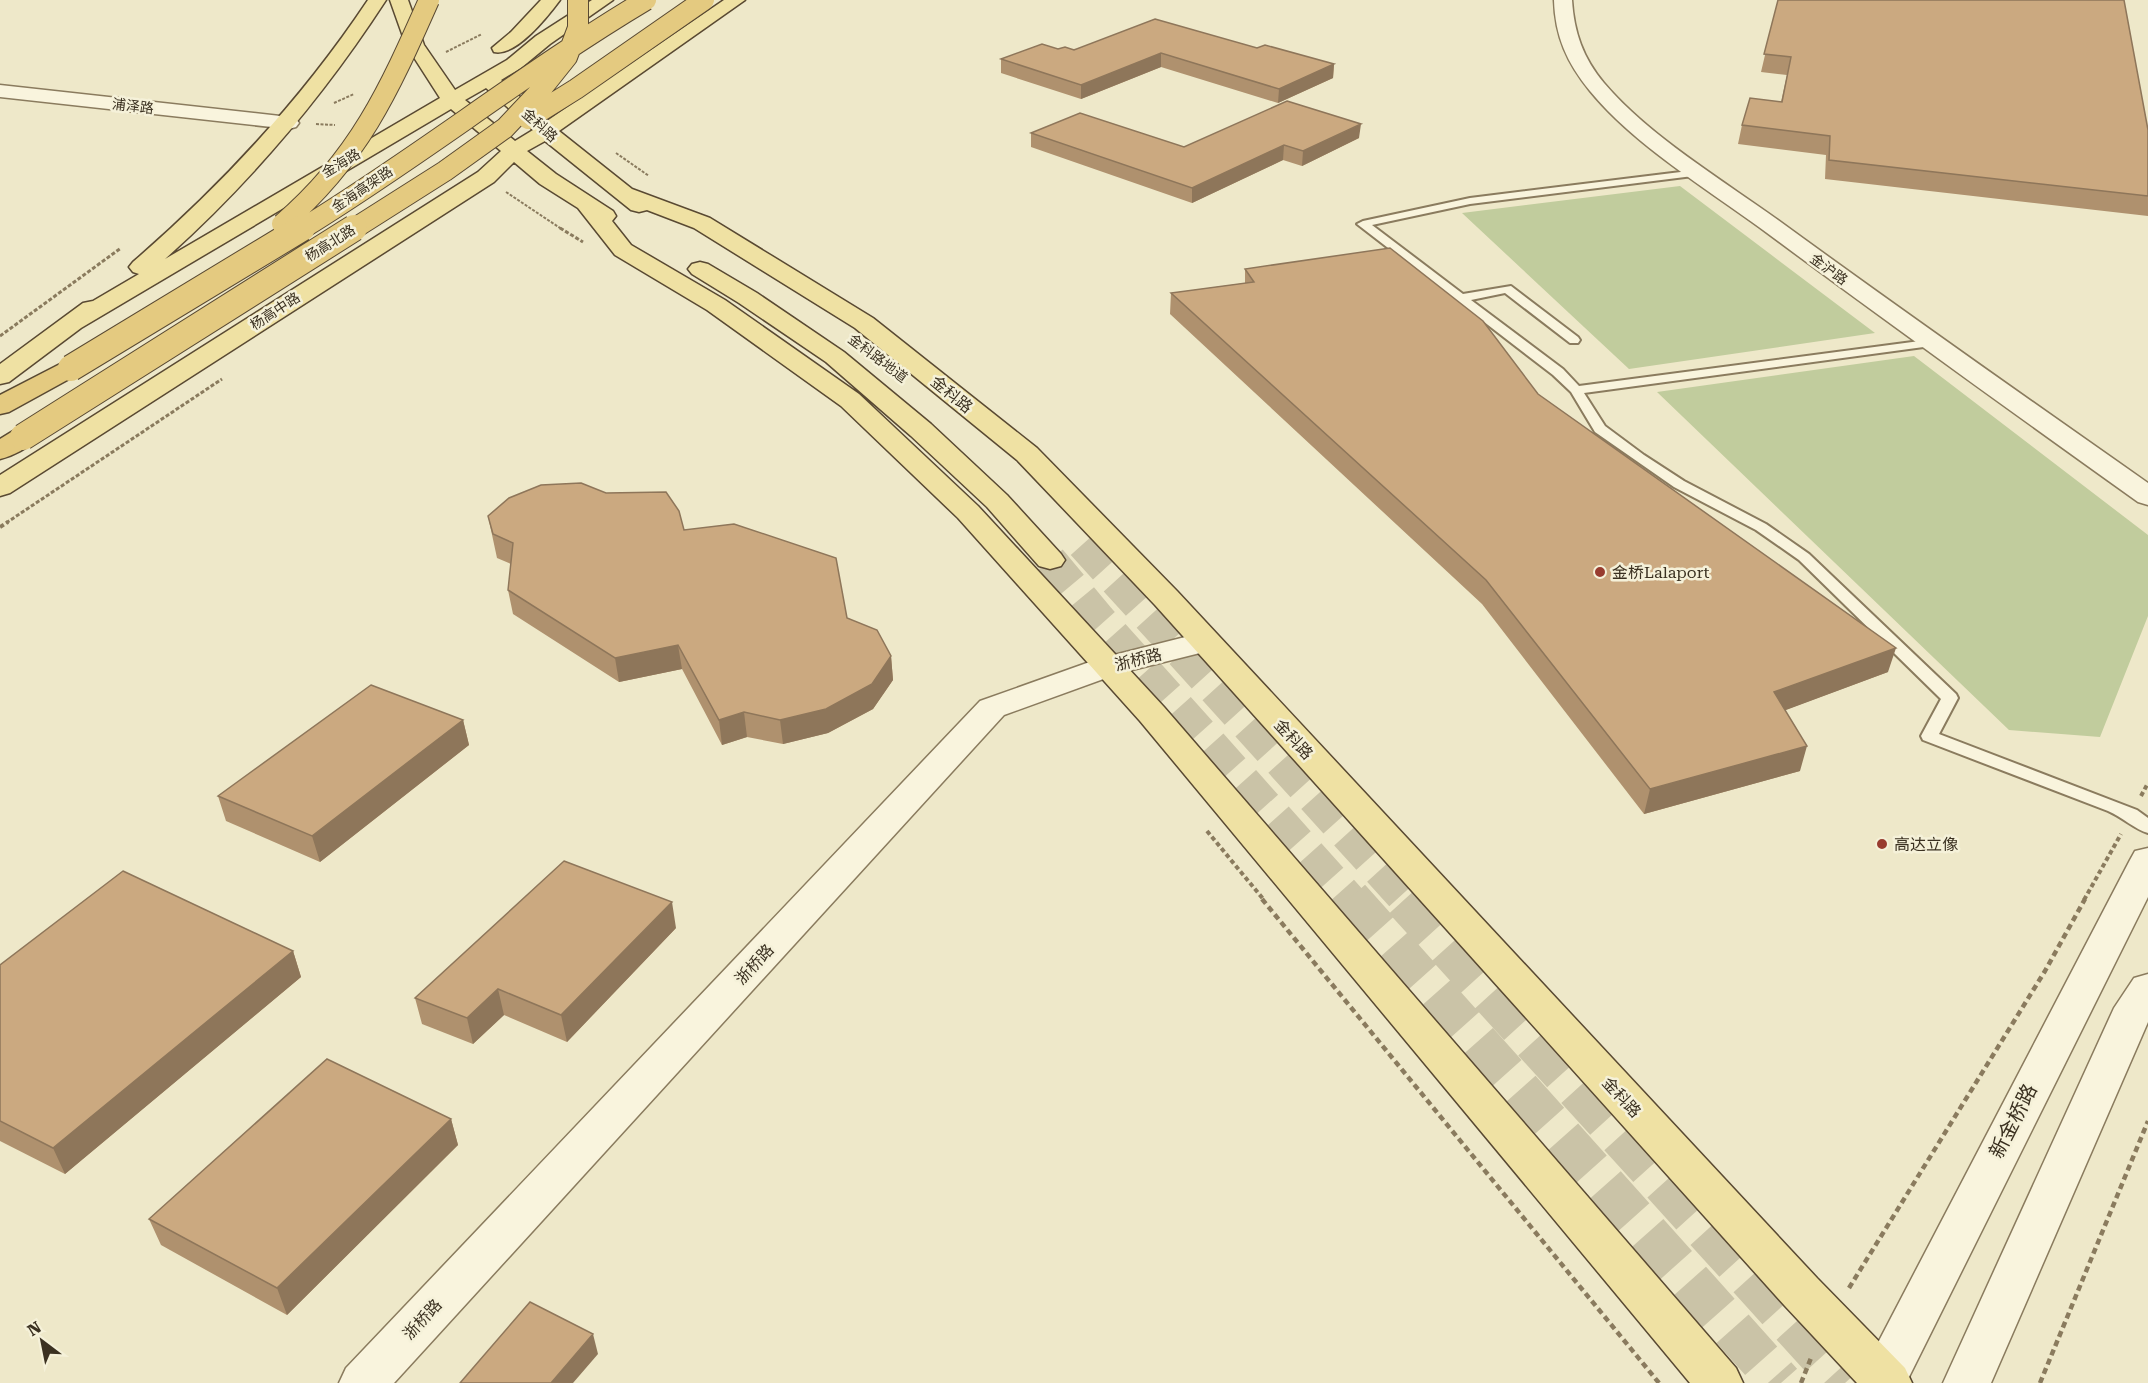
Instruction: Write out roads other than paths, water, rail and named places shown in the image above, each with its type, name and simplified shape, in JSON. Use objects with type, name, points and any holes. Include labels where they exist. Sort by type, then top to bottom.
[{"type":"highway","points":[[0,406],[71,368],[254,247],[289,219],[327,181],[360,140],[395,79],[429,0]]},
{"type":"highway","name":"杨高北路","points":[[0,452],[445,171],[504,128],[539,92],[567,57],[578,28],[578,0]]},
{"type":"highway","name":"金海高架路","points":[[71,368],[350,199],[579,39],[646,0]]},
{"type":"highway","points":[[445,171],[576,89],[704,0]]},
{"type":"main road","points":[[0,376],[75,322],[172,240],[249,167],[289,123],[327,75],[377,0]]},
{"type":"main road","points":[[399,0],[415,45],[451,99],[513,151],[587,206],[623,250],[716,305],[850,400],[968,512],[1109,666],[1719,1383]]},
{"type":"main road","points":[[488,79],[490,63],[503,46],[518,36],[551,0]]},
{"type":"main road","name":"金海路","points":[[75,322],[514,64],[543,40],[604,0]]},
{"type":"main road","points":[[546,131],[736,0]]},
{"type":"main road","name":"金科路","points":[[488,79],[569,151],[620,192],[655,234]]},
{"type":"main road","name":"杨高中路","points":[[0,487],[486,177],[513,151],[546,131]]},
{"type":"main road","name":"金科路","points":[[620,192],[702,223],[864,323],[1027,454],[1205,642],[1884,1381]]},
{"type":"main road","points":[[587,206],[655,234]]},
{"type":"main road","name":"金科路地道","points":[[655,234],[782,292],[873,352],[985,445],[1083,544]]},
{"type":"main road","name":"金科路地道","points":[[655,234],[835,357],[921,430],[997,501],[1050,560]]},
{"type":"street","name":"金沪路","points":[[1563,0],[1562,18],[1567,39],[1577,60],[1592,81],[1639,129],[1931,342],[2148,496]]},
{"type":"street","name":"浦泽路","points":[[0,91],[289,123]]},
{"type":"street","name":"浙桥路","points":[[363,1383],[992,708],[1109,666],[1205,642]]},
{"type":"street","name":"新金桥路","points":[[1884,1381],[2148,860]]},
{"type":"street","points":[[1967,1383],[2134,1008],[2148,988]]},
{"type":"lane","points":[[1697,173],[1470,201],[1363,224],[1558,372],[1576,390],[1600,429],[1679,484],[1761,527],[1804,557],[1950,698],[1929,736],[2131,814],[2148,827]]},
{"type":"lane","points":[[1461,298],[1507,289],[1574,340]]},
{"type":"lane","points":[[1576,390],[1931,342]]},
{"type":"tunnel","points":[[1083,544],[1406,900]]},
{"type":"tunnel","points":[[1050,560],[1099,619],[1350,900]]},
{"type":"tunnel","points":[[1349,899],[1781,1383]]},
{"type":"tunnel","points":[[1405,899],[1845,1383]]},
{"type":"place","name":"金桥Lalaport","points":[[1600,572]]},
{"type":"place","name":"高达立像","points":[[1882,844]]}]
